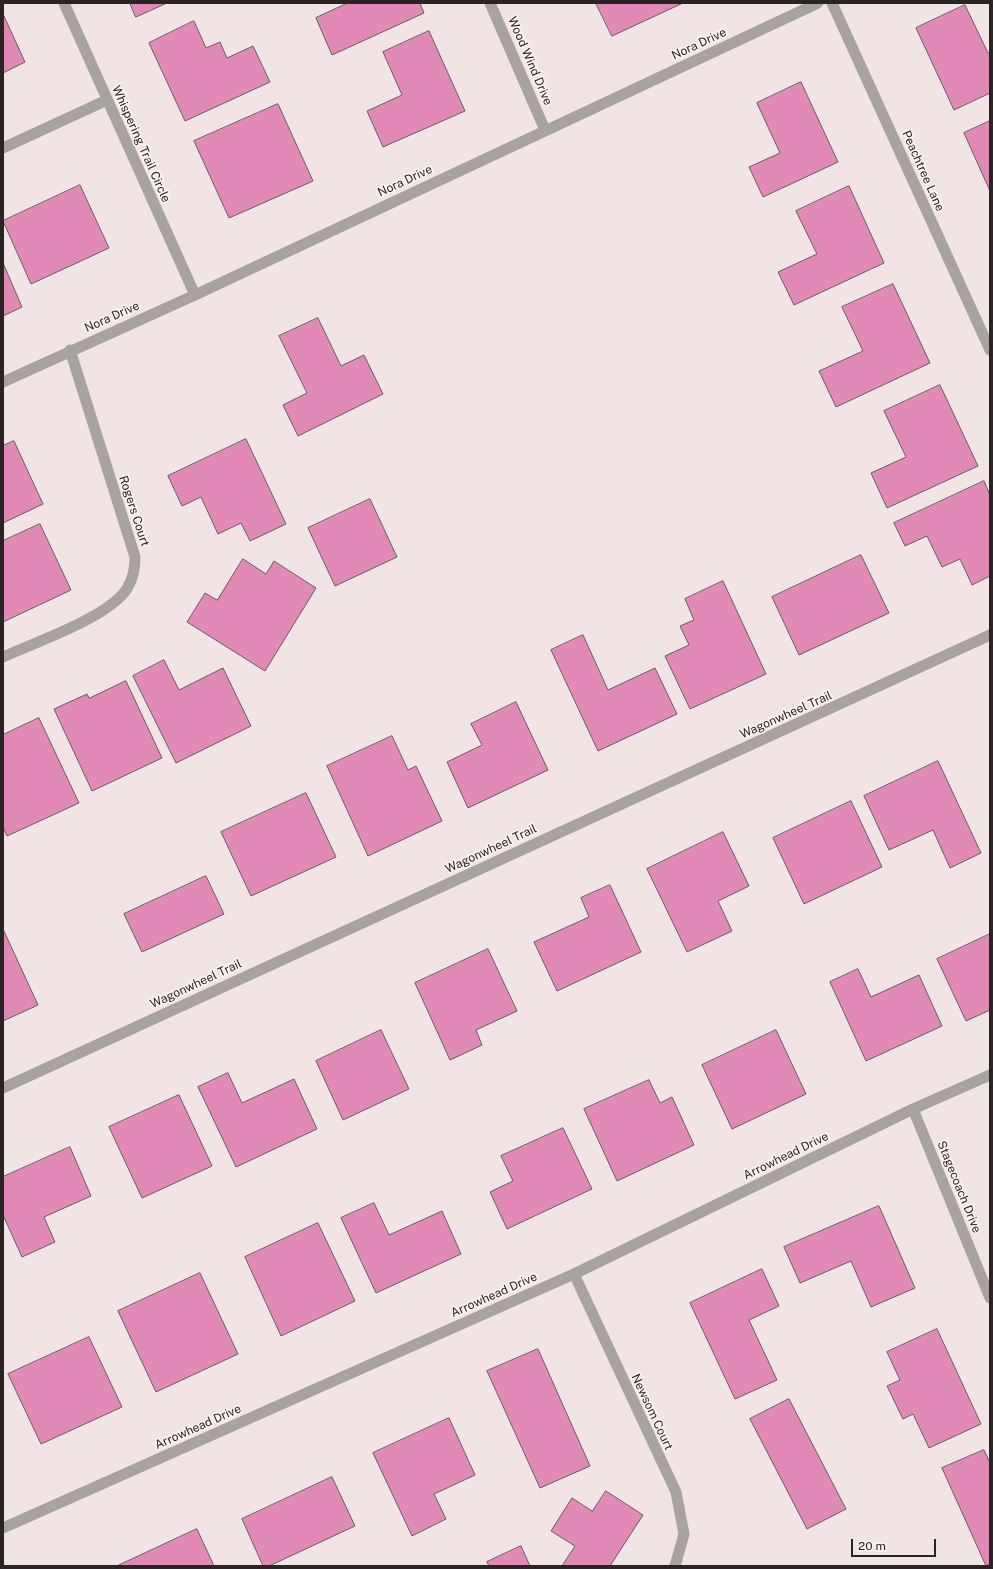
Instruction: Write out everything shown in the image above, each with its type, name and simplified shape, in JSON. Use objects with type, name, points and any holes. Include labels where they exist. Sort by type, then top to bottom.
[{"type":"street","name":"Whispering Trail Circle","points":[[64,3],[195,295]]},
{"type":"street","name":"Wood Wind Drive","points":[[490,3],[545,130]]},
{"type":"street","name":"Nora Drive","points":[[3,382],[70,350],[195,295],[818,3]]},
{"type":"street","name":"Peachtree Lane","points":[[832,3],[990,350]]},
{"type":"street","points":[[3,148],[107,100]]},
{"type":"street","name":"Rogers Court","points":[[3,657],[93,617],[121,596],[135,571],[135,557],[70,350]]},
{"type":"street","name":"Wagonwheel Trail","points":[[3,1088],[990,635]]},
{"type":"street","name":"Arrowhead Drive","points":[[3,1528],[574,1274],[913,1108],[990,1074]]},
{"type":"street","name":"Stagecoach Drive","points":[[913,1108],[990,1298]]},
{"type":"street","name":"Newsom Court","points":[[574,1274],[676,1492],[684,1534],[675,1566]]},
{"type":"building","points":[[130,3],[167,3],[136,17]]},
{"type":"building","points":[[348,3],[420,3],[424,13],[332,55],[316,18]]},
{"type":"building","points":[[596,3],[683,3],[612,36]]},
{"type":"building","points":[[965,5],[988,53],[990,52],[990,93],[954,110],[916,28]]},
{"type":"building","points":[[3,14],[25,62],[3,73]]},
{"type":"building","points":[[194,21],[206,48],[220,42],[227,58],[253,46],[270,82],[185,121],[149,43]]},
{"type":"building","points":[[429,31],[465,111],[383,147],[367,111],[402,95],[383,52]]},
{"type":"building","points":[[801,82],[838,162],[763,197],[749,167],[780,153],[757,103]]},
{"type":"building","points":[[278,104],[313,181],[229,218],[194,141]]},
{"type":"building","points":[[990,121],[990,191],[964,133]]},
{"type":"building","points":[[80,185],[109,248],[31,284],[3,221]]},
{"type":"building","points":[[849,186],[884,263],[794,305],[778,272],[817,254],[796,211]]},
{"type":"building","points":[[3,263],[22,307],[3,316]]},
{"type":"building","points":[[893,284],[930,363],[836,407],[819,371],[863,351],[842,307]]},
{"type":"building","points":[[318,318],[341,366],[364,355],[383,394],[298,436],[283,405],[307,393],[279,336]]},
{"type":"building","points":[[940,385],[978,466],[887,508],[871,473],[906,457],[884,411]]},
{"type":"building","points":[[246,439],[286,524],[250,541],[241,523],[218,534],[201,497],[182,506],[168,476]]},
{"type":"building","points":[[14,441],[43,504],[3,523],[3,446]]},
{"type":"building","points":[[984,481],[990,495],[990,576],[972,585],[960,559],[942,567],[927,536],[905,546],[894,523]]},
{"type":"building","points":[[370,499],[397,557],[335,586],[308,528]]},
{"type":"building","points":[[40,524],[71,590],[3,622],[3,541]]},
{"type":"building","points":[[861,555],[889,613],[799,655],[772,597]]},
{"type":"building","points":[[243,559],[266,574],[274,561],[316,588],[265,671],[187,622],[205,593],[217,600]]},
{"type":"building","points":[[723,581],[766,674],[690,709],[665,656],[689,645],[680,626],[694,620],[685,599]]},
{"type":"building","points":[[583,635],[608,690],[655,668],[677,714],[598,751],[551,650]]},
{"type":"building","points":[[164,660],[179,690],[223,668],[251,726],[176,763],[133,676]]},
{"type":"building","points":[[126,681],[162,758],[92,791],[54,709],[87,694],[89,698]]},
{"type":"building","points":[[516,702],[548,770],[468,808],[447,762],[482,745],[471,724]]},
{"type":"building","points":[[39,718],[79,803],[7,836],[3,827],[3,735]]},
{"type":"building","points":[[392,736],[408,770],[416,766],[442,821],[368,856],[327,766]]},
{"type":"building","points":[[938,761],[981,853],[950,868],[933,830],[889,850],[864,796]]},
{"type":"building","points":[[306,793],[336,857],[251,896],[221,832]]},
{"type":"building","points":[[851,801],[882,867],[804,904],[773,838]]},
{"type":"building","points":[[723,832],[749,886],[718,901],[732,931],[687,952],[647,869]]},
{"type":"building","points":[[206,876],[224,914],[142,952],[124,914]]},
{"type":"building","points":[[610,885],[641,952],[557,991],[534,942],[589,917],[581,898]]},
{"type":"building","points":[[3,929],[38,1005],[3,1021]]},
{"type":"building","points":[[990,934],[990,1010],[966,1021],[937,959]]},
{"type":"building","points":[[488,949],[517,1011],[476,1030],[482,1045],[450,1060],[415,983]]},
{"type":"building","points":[[858,969],[871,997],[919,975],[942,1026],[866,1061],[830,982]]},
{"type":"building","points":[[381,1030],[409,1089],[343,1120],[316,1061]]},
{"type":"building","points":[[776,1030],[806,1094],[732,1129],[702,1065]]},
{"type":"building","points":[[228,1073],[242,1103],[294,1079],[317,1129],[236,1167],[198,1087]]},
{"type":"building","points":[[649,1080],[660,1103],[672,1097],[694,1145],[617,1181],[584,1109]]},
{"type":"building","points":[[179,1095],[212,1166],[142,1198],[109,1127]]},
{"type":"building","points":[[563,1128],[592,1189],[507,1229],[490,1192],[513,1181],[501,1156]]},
{"type":"building","points":[[70,1147],[91,1196],[44,1217],[55,1242],[22,1257],[3,1215],[3,1177]]},
{"type":"building","points":[[374,1203],[389,1235],[442,1211],[461,1254],[376,1293],[341,1218]]},
{"type":"building","points":[[879,1206],[915,1288],[871,1307],[851,1261],[800,1283],[784,1247]]},
{"type":"building","points":[[318,1223],[355,1301],[281,1336],[245,1257]]},
{"type":"building","points":[[762,1269],[779,1306],[749,1320],[777,1380],[735,1399],[690,1303]]},
{"type":"building","points":[[200,1273],[238,1354],[156,1392],[118,1311]]},
{"type":"building","points":[[937,1329],[981,1424],[929,1448],[913,1414],[903,1419],[887,1386],[900,1380],[887,1352]]},
{"type":"building","points":[[89,1337],[122,1407],[41,1444],[8,1374]]},
{"type":"building","points":[[538,1349],[590,1466],[540,1488],[487,1371]]},
{"type":"building","points":[[789,1399],[846,1509],[807,1529],[750,1419]]},
{"type":"building","points":[[449,1418],[475,1475],[434,1494],[446,1519],[412,1536],[373,1453]]},
{"type":"building","points":[[984,1450],[990,1463],[990,1564],[986,1566],[942,1468]]},
{"type":"building","points":[[332,1477],[355,1526],[269,1566],[263,1566],[242,1519]]},
{"type":"building","points":[[606,1491],[643,1515],[610,1566],[562,1566],[575,1546],[551,1531],[572,1498],[592,1511]]},
{"type":"building","points":[[197,1529],[214,1566],[117,1566]]},
{"type":"building","points":[[521,1546],[530,1566],[489,1566],[487,1562]]}]
